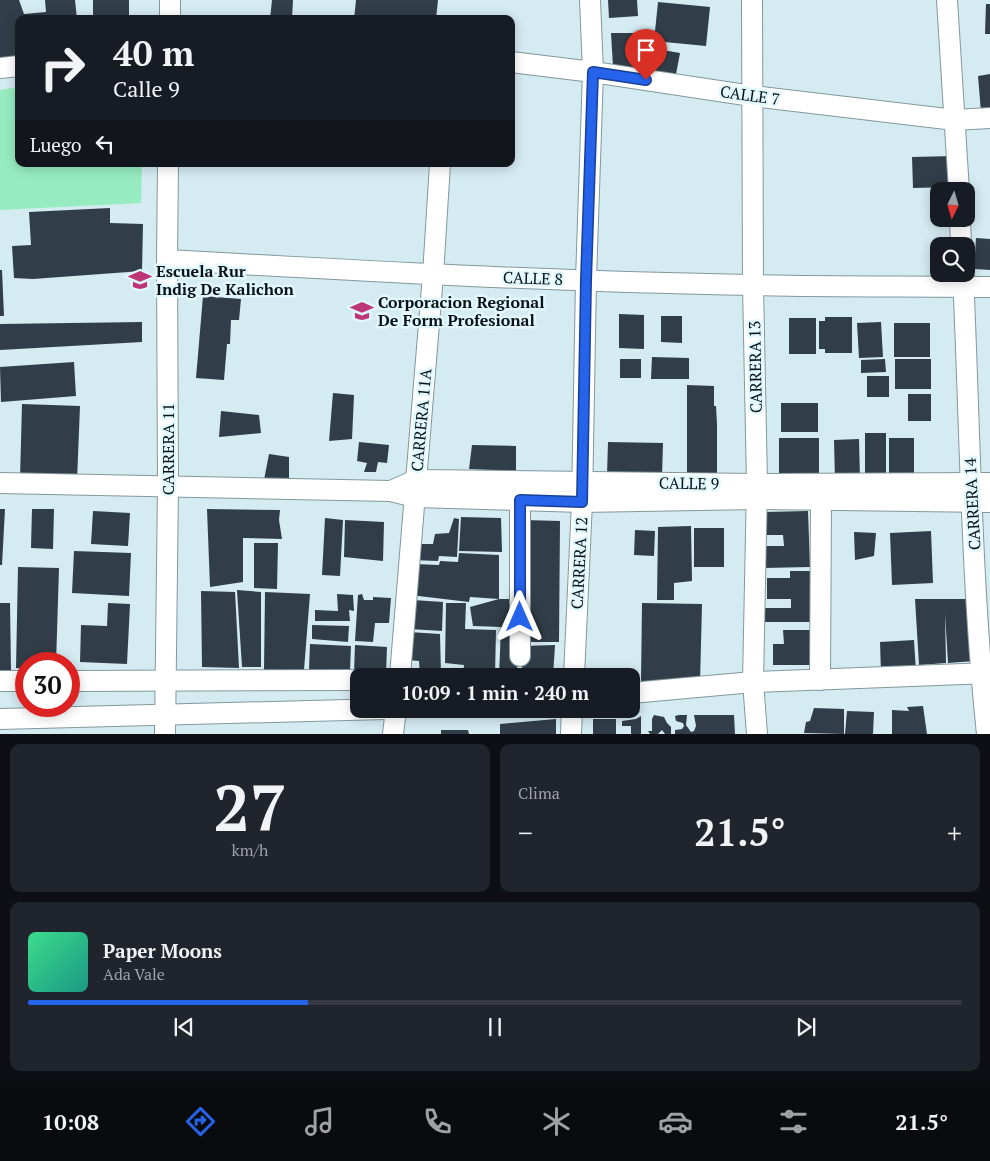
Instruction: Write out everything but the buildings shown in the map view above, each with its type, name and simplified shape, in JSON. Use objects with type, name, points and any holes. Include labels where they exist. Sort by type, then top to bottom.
[{"type":"street","points":[[170,0],[170,15]]},
{"type":"street","name":"CARRERA 12","points":[[574,668],[582,502],[586,280],[593,72],[590,0]]},
{"type":"street","name":"CARRERA 13","points":[[752,0],[753,285],[757,491],[754,682],[757,734]]},
{"type":"street","points":[[947,0],[958,182]]},
{"type":"street","name":"CALLE 7","points":[[515,62],[593,72],[752,96],[955,120],[990,118]]},
{"type":"street","points":[[0,68],[15,66]]},
{"type":"street","name":"CARRERA 11","points":[[165,724],[168,486],[168,167]]},
{"type":"street","name":"CARRERA 11A","points":[[401,668],[434,275],[440,167]]},
{"type":"street","name":"CALLE 8","points":[[167,260],[434,275],[753,285],[930,281]]},
{"type":"street","name":"CARRERA 14","points":[[963,282],[981,493],[987,734]]},
{"type":"street","name":"CALLE 8","points":[[971,282],[990,287]]},
{"type":"street","name":"CALLE 9","points":[[0,483],[391,491],[582,481],[757,491],[981,493]]},
{"type":"street","name":"CALLE 9","points":[[416,489],[520,500],[582,502],[757,491],[821,500],[981,493]]},
{"type":"street","points":[[520,500],[520,656]]},
{"type":"street","points":[[820,680],[821,500]]},
{"type":"street","points":[[640,692],[754,682],[985,673]]},
{"type":"street","points":[[80,680],[350,680]]},
{"type":"street","points":[[0,681],[15,681]]},
{"type":"street","points":[[0,719],[165,724],[350,711]]},
{"type":"street","points":[[393,734],[395,718]]},
{"type":"street","points":[[571,734],[572,718]]},
{"type":"green space","points":[[15,88],[15,167],[142,167],[141,203],[0,210],[0,90]]},
{"type":"place","name":"Escuela Rur Indig De Kalichon","points":[[140,280]]},
{"type":"place","name":"Corporacion Regional De Form Profesional","points":[[362,311]]},
{"type":"route","points":[[520,617],[520,500],[582,502],[586,280],[593,72],[646,80]]}]
